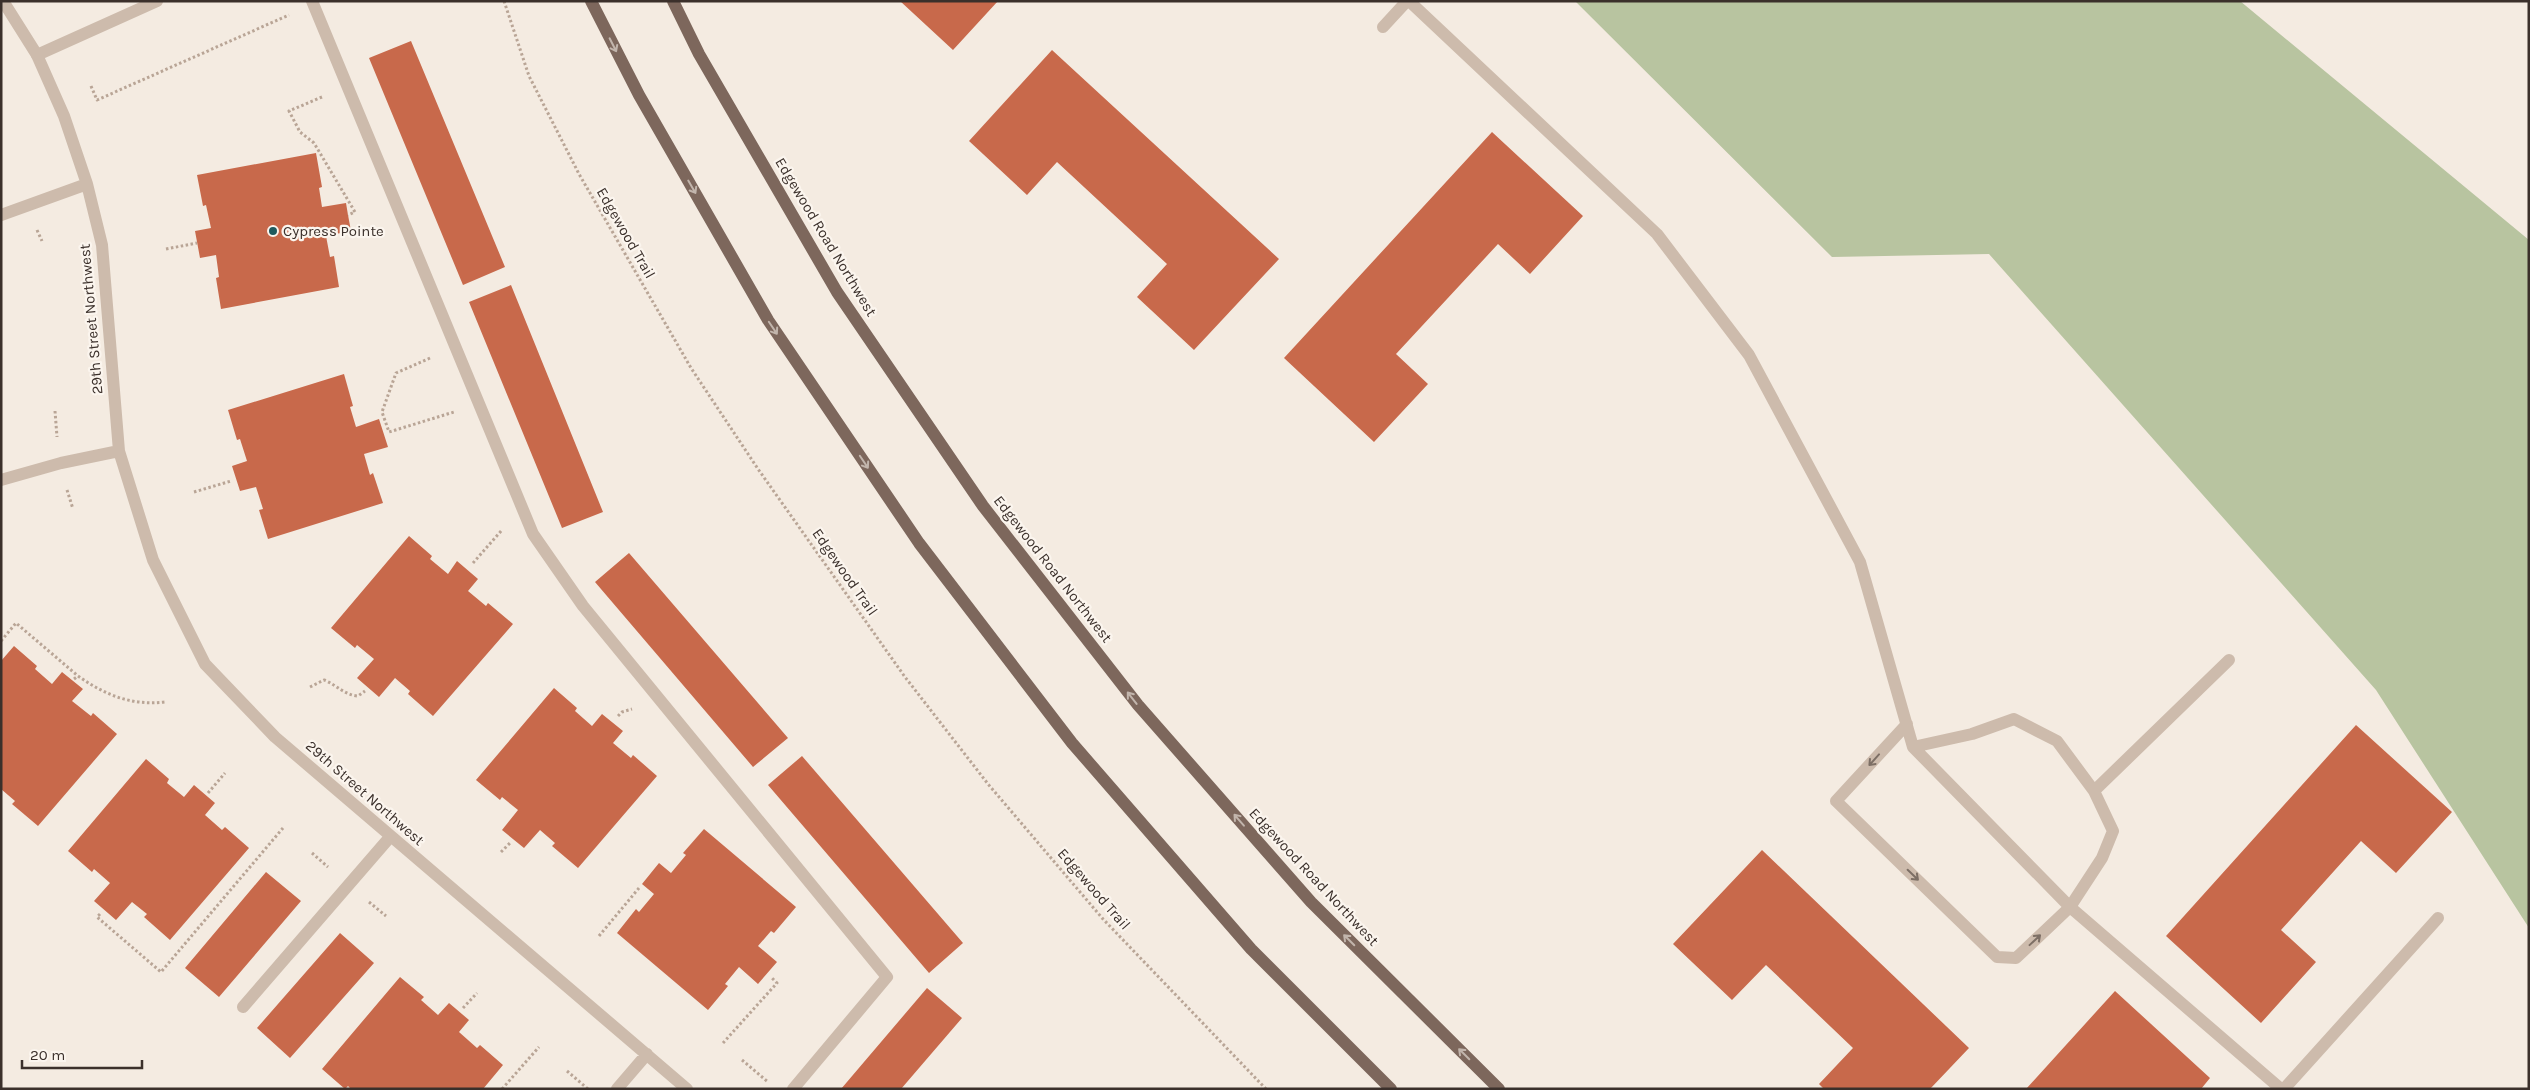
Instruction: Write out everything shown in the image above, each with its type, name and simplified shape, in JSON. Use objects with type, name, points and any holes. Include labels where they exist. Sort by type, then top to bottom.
[{"type":"main road","points":[[591,1],[639,95],[768,320],[919,543],[1072,743],[1250,949],[1391,1089]]},
{"type":"main road","name":"Edgewood Road Northwest","points":[[673,1],[699,54],[837,292],[983,506],[1138,705],[1311,902],[1499,1089]]},
{"type":"street","name":"29th Street Northwest","points":[[3,1],[37,55],[64,116],[87,184],[102,245],[119,452],[153,560],[205,664],[275,737],[687,1089]]},
{"type":"street","points":[[37,55],[157,1]]},
{"type":"street","points":[[1383,27],[1408,1],[1657,234],[1749,355],[1860,562],[1913,747],[2070,907],[2282,1089],[2438,918]]},
{"type":"street","points":[[312,3],[533,534],[583,606],[887,977],[793,1089]]},
{"type":"street","points":[[1,215],[87,184]]},
{"type":"street","points":[[1,480],[61,464],[119,452]]},
{"type":"street","points":[[2094,791],[2229,660]]},
{"type":"street","points":[[1907,724],[1836,801],[1998,957],[2016,958],[2070,907],[2102,858],[2113,831],[2094,791],[2057,741],[2014,719],[1972,734],[1913,747]]},
{"type":"street","points":[[243,1007],[390,837]]},
{"type":"street","points":[[617,1089],[647,1054]]},
{"type":"path","name":"Edgewood Trail","points":[[504,1],[529,76],[579,174],[691,368],[769,485],[905,677],[988,784],[1103,919],[1266,1089]]},
{"type":"path","points":[[91,86],[97,100],[312,3]]},
{"type":"path","points":[[347,86],[289,111],[300,132],[314,143],[355,212],[348,215]]},
{"type":"path","points":[[166,248],[198,243]]},
{"type":"path","points":[[456,346],[396,373],[382,412],[389,432],[480,404]]},
{"type":"path","points":[[194,492],[231,481]]},
{"type":"path","points":[[473,563],[503,529],[526,515]]},
{"type":"path","points":[[1,641],[16,624],[92,686],[110,695],[144,704],[164,702]]},
{"type":"path","points":[[74,679],[78,676]]},
{"type":"path","points":[[310,687],[324,680],[334,684],[348,695],[358,696],[365,691]]},
{"type":"path","points":[[208,793],[225,773]]},
{"type":"path","points":[[100,914],[97,918],[161,972],[283,828]]},
{"type":"path","points":[[501,852],[510,842]]},
{"type":"path","points":[[598,936],[639,888]]},
{"type":"path","points":[[723,1043],[778,983],[771,978]]},
{"type":"path","points":[[463,1008],[477,993]]},
{"type":"path","points":[[502,1089],[539,1047]]},
{"type":"path","points":[[742,1060],[769,1083]]},
{"type":"path","points":[[567,1071],[587,1088]]},
{"type":"green space","points":[[1575,1],[2240,1],[2529,240],[2529,928],[2376,690],[1989,254],[1832,257]]},
{"type":"building","points":[[900,1],[998,1],[953,50]]},
{"type":"building","points":[[411,41],[505,267],[463,285],[369,58]]},
{"type":"building","points":[[1052,50],[1279,259],[1194,350],[1137,297],[1167,264],[1057,162],[1027,195],[969,141]]},
{"type":"building","points":[[1492,132],[1583,216],[1530,274],[1498,244],[1396,354],[1428,384],[1374,442],[1284,358]]},
{"type":"building","name":"Cypress Pointe","points":[[316,153],[322,187],[319,188],[322,207],[346,203],[351,231],[326,236],[330,257],[334,256],[339,287],[221,309],[216,278],[219,277],[216,255],[200,258],[195,231],[211,228],[206,205],[203,206],[197,175]]},
{"type":"building","points":[[511,285],[603,512],[562,528],[469,302]]},
{"type":"building","points":[[344,374],[353,406],[350,407],[356,427],[379,419],[388,447],[364,454],[370,475],[373,473],[383,503],[268,539],[259,510],[263,509],[256,487],[240,491],[232,466],[247,461],[240,439],[237,440],[228,410]]},
{"type":"building","points":[[409,536],[432,556],[430,559],[448,574],[457,561],[478,579],[468,591],[486,606],[488,603],[513,624],[433,716],[408,694],[410,691],[395,678],[379,697],[357,678],[374,659],[357,645],[355,648],[331,628]]},
{"type":"building","points":[[629,553],[788,738],[753,767],[595,582]]},
{"type":"building","points":[[14,646],[37,666],[35,669],[52,684],[62,672],[83,689],[72,701],[91,716],[93,713],[117,734],[38,826],[12,804],[15,801],[1,789],[1,661]]},
{"type":"building","points":[[554,688],[577,708],[575,711],[592,726],[602,714],[623,731],[613,743],[631,758],[633,755],[657,776],[578,868],[552,846],[555,843],[540,830],[524,848],[502,830],[518,810],[502,797],[500,800],[476,780]]},
{"type":"building","points":[[2356,725],[2452,812],[2396,873],[2361,841],[2281,930],[2316,962],[2261,1023],[2166,936]]},
{"type":"building","points":[[802,756],[963,943],[929,973],[768,785]]},
{"type":"building","points":[[146,759],[169,779],[167,783],[184,797],[194,785],[215,803],[205,815],[222,830],[225,827],[249,848],[170,940],[144,917],[147,914],[132,902],[116,920],[94,901],[110,883],[94,869],[92,872],[68,851]]},
{"type":"building","points":[[704,829],[796,907],[774,933],[771,931],[758,946],[777,962],[758,984],[739,967],[725,984],[728,986],[708,1010],[617,933],[636,909],[639,912],[654,894],[642,884],[659,863],[671,873],[686,855],[683,853]]},
{"type":"building","points":[[1762,850],[1969,1048],[1930,1089],[1824,1089],[1819,1084],[1853,1048],[1766,965],[1732,1000],[1673,944]]},
{"type":"building","points":[[266,872],[301,901],[219,997],[185,968]]},
{"type":"building","points":[[340,933],[374,963],[290,1058],[257,1028]]},
{"type":"building","points":[[400,977],[424,997],[421,1000],[438,1015],[449,1003],[469,1020],[459,1032],[477,1048],[480,1045],[503,1065],[483,1089],[351,1089],[348,1086],[345,1089],[322,1069]]},
{"type":"building","points":[[927,988],[962,1018],[901,1089],[841,1089]]},
{"type":"building","points":[[2115,991],[2210,1078],[2201,1089],[2026,1089]]},
{"type":"place","name":"Cypress Pointe","points":[[273,231]]}]
